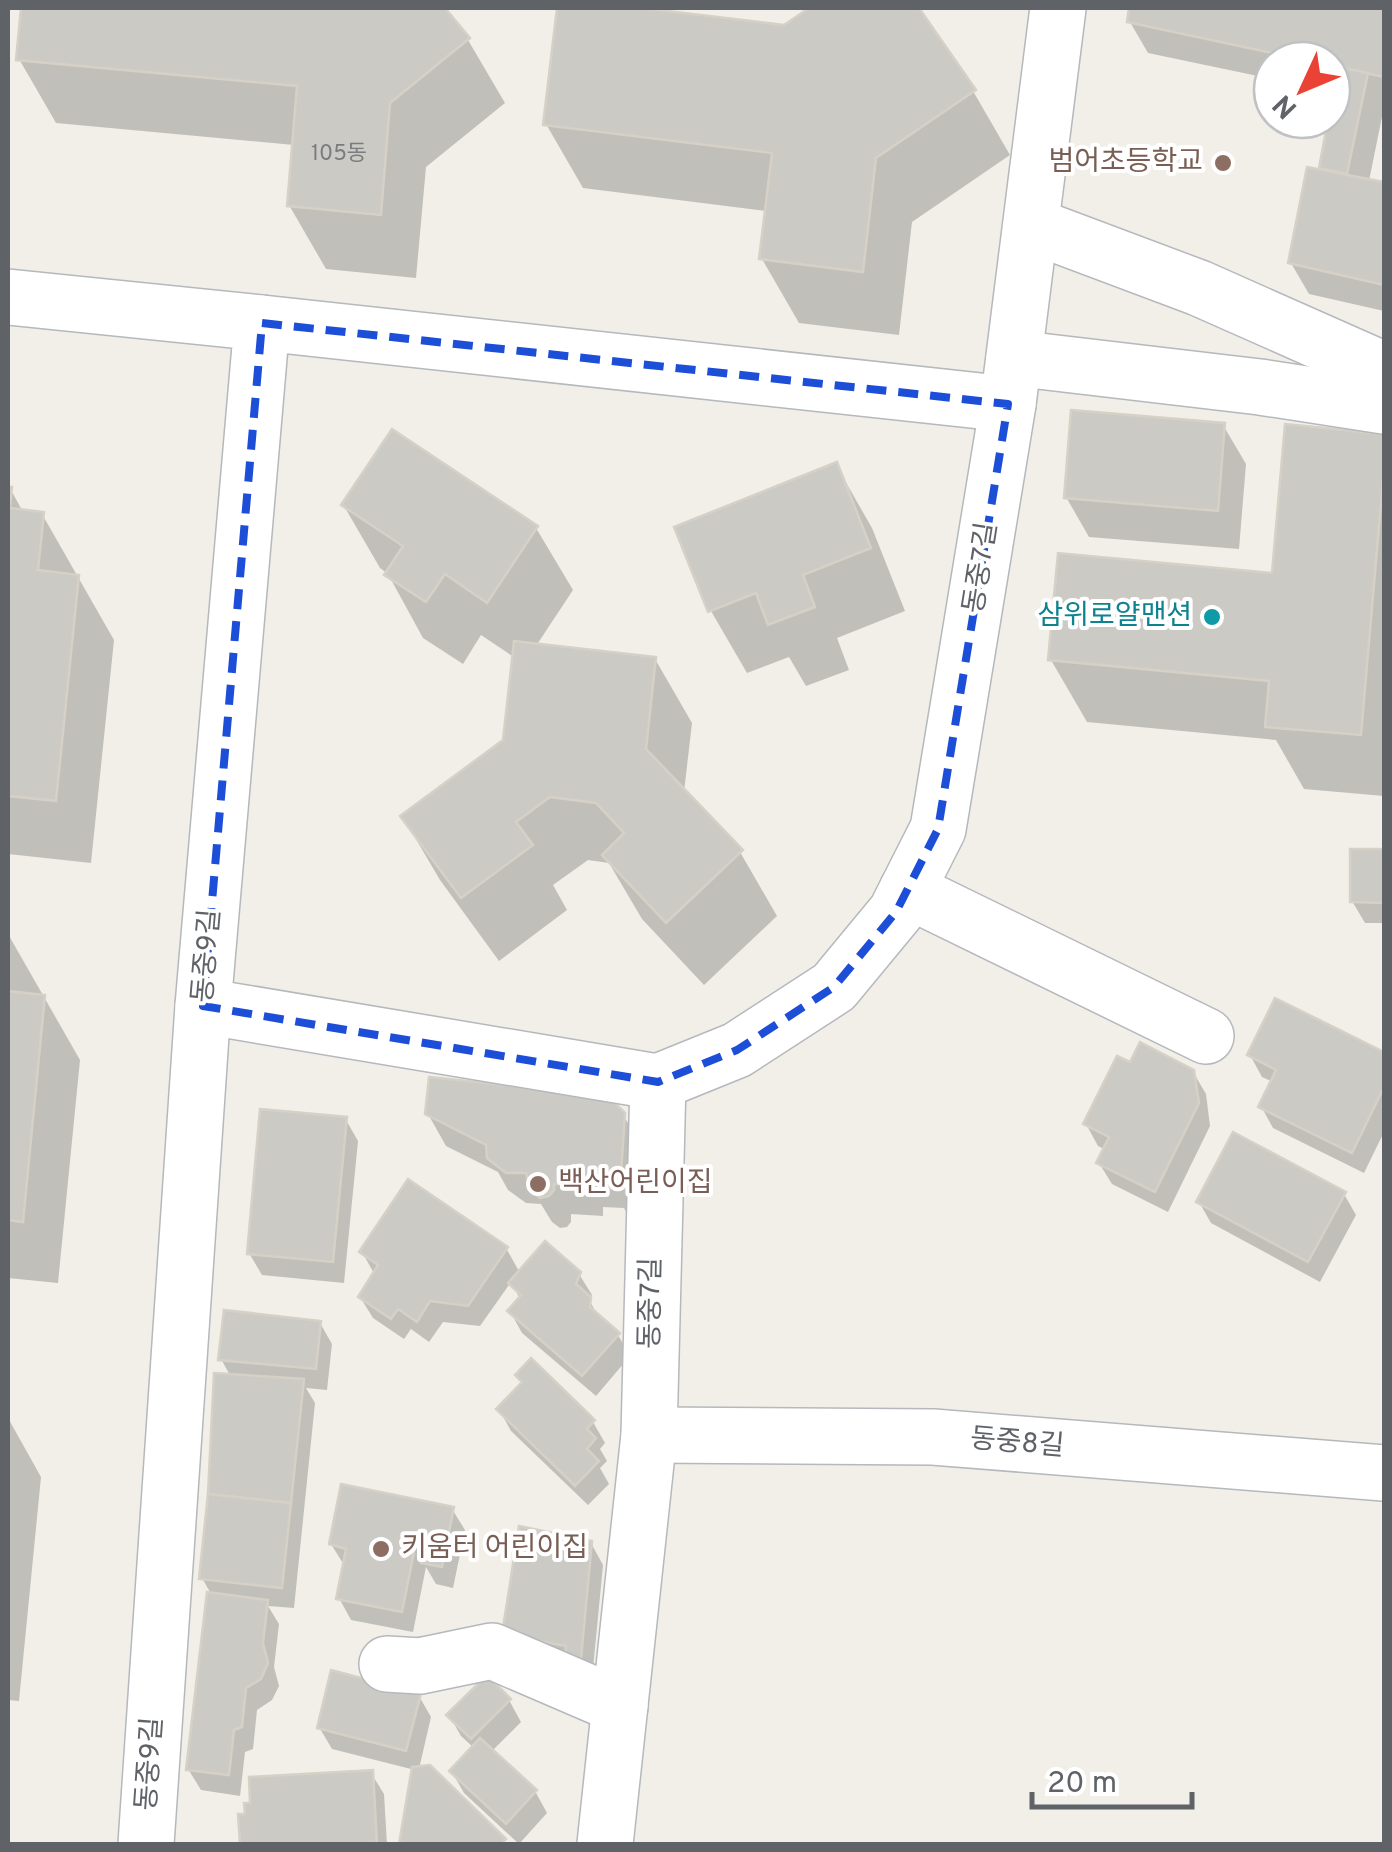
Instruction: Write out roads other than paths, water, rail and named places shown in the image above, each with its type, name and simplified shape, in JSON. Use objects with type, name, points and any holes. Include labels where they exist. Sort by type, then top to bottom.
[{"type":"street","name":"동중7길","points":[[605,1844],[649,1435],[658,1082],[737,1050],[834,987],[896,912],[938,829],[1012,381],[1058,8]]},
{"type":"street","points":[[1031,225],[1199,288],[1384,370]]},
{"type":"street","points":[[8,297],[262,323],[1012,381],[1260,387],[1384,406]]},
{"type":"street","name":"동중9길","points":[[146,1844],[204,1006],[262,323]]},
{"type":"street","points":[[907,890],[1206,1036]]},
{"type":"street","points":[[204,1006],[658,1082]]},
{"type":"street","name":"동중8길","points":[[649,1435],[933,1437],[1384,1472]]},
{"type":"street","points":[[387,1664],[420,1666],[492,1652],[620,1706]]},
{"type":"place","name":"범어초등학교","points":[[1223,163]]},
{"type":"place","name":"삼위로얄맨션","points":[[1212,617]]},
{"type":"place","name":"백산어린이집","points":[[538,1184]]},
{"type":"place","name":"키움터 어린이집","points":[[381,1549]]}]
